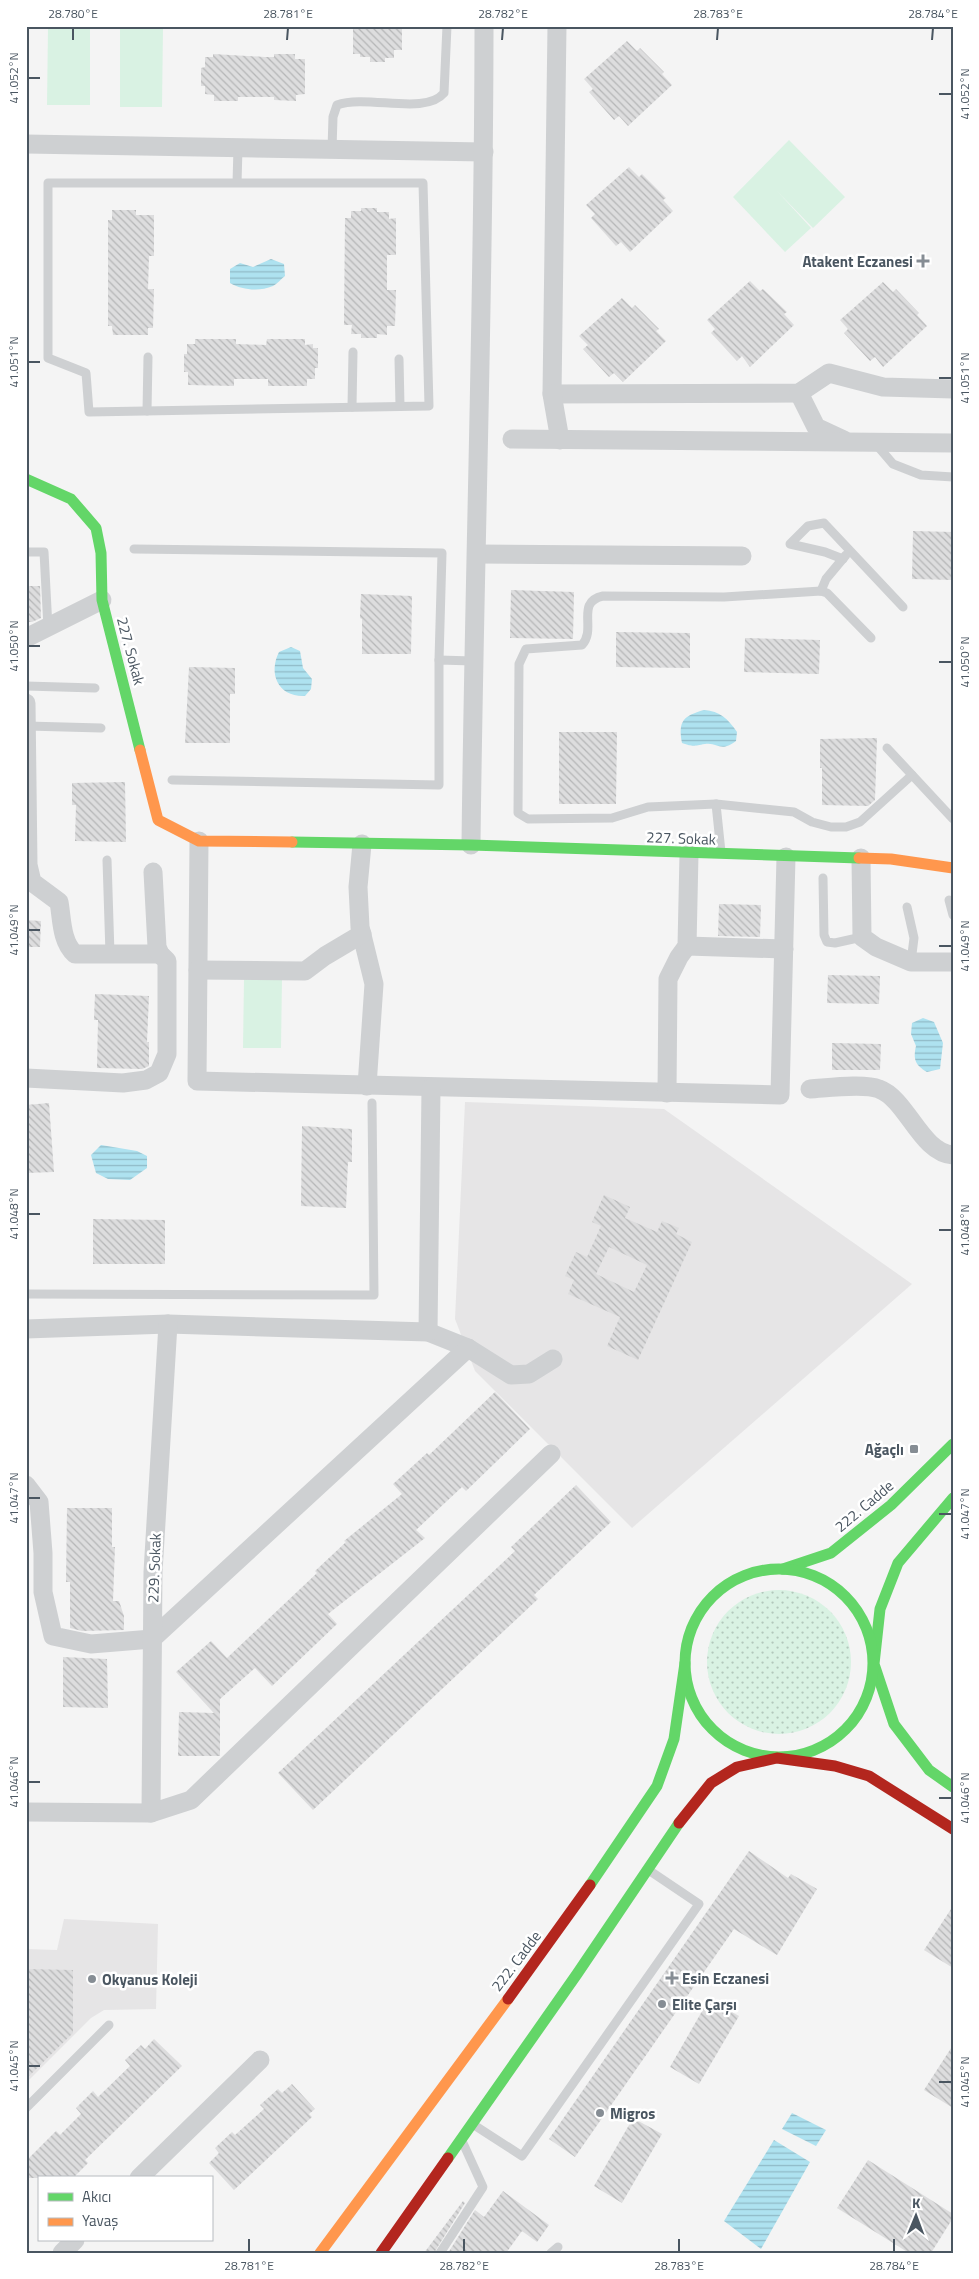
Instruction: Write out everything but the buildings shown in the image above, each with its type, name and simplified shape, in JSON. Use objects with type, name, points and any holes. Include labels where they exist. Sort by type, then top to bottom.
[{"type":"main road","name":"227. Sokak","points":[[26,479],[71,499],[96,528],[101,553],[102,600],[158,820],[199,841],[471,845],[689,854],[891,858]]},
{"type":"main road","points":[[891,858],[953,868]]},
{"type":"main road","points":[[891,858],[944,878]]},
{"type":"main road","name":"222. Cadde","points":[[320,2253],[566,1920],[658,1786],[674,1739],[690,1634],[704,1607],[725,1586],[752,1573],[782,1569],[831,1553],[891,1505],[953,1444]]},
{"type":"main road","points":[[381,2253],[688,1810],[711,1783],[737,1767],[777,1758],[807,1754],[834,1740],[855,1720],[869,1693],[880,1608],[898,1563],[953,1498]]},
{"type":"main road","points":[[782,1569],[811,1574],[836,1588],[857,1609],[870,1635],[874,1664],[894,1724],[930,1770],[953,1787]]},
{"type":"main road","points":[[685,1663],[690,1692],[702,1718],[723,1738],[748,1752],[835,1766],[868,1776],[953,1829]]},
{"type":"street","points":[[471,845],[484,152],[484,26]]},
{"type":"street","points":[[557,26],[552,394],[560,440]]},
{"type":"street","points":[[26,144],[484,152]]},
{"type":"street","points":[[552,394],[798,393],[829,373],[883,387],[953,388]]},
{"type":"street","points":[[798,393],[816,427],[849,442]]},
{"type":"street","points":[[512,439],[953,442]]},
{"type":"street","points":[[477,554],[742,556]]},
{"type":"street","points":[[26,638],[102,600]]},
{"type":"street","points":[[26,703],[28,865],[32,882],[59,902],[65,938],[75,954],[160,954]]},
{"type":"street","points":[[199,841],[197,1081],[370,1095],[431,1088],[780,1095],[786,857]]},
{"type":"street","points":[[362,844],[358,887],[362,934],[374,984],[370,1095]]},
{"type":"street","points":[[667,1093],[668,979],[687,946],[689,854]]},
{"type":"street","points":[[861,858],[862,937],[876,947],[911,962],[953,962]]},
{"type":"street","points":[[26,1078],[123,1083],[146,1080],[159,1073],[167,1054],[167,961],[160,954],[157,947],[153,872]]},
{"type":"street","points":[[198,970],[305,971],[325,956],[362,934]]},
{"type":"street","points":[[687,946],[784,949]]},
{"type":"street","points":[[810,1088],[853,1087],[879,1089],[891,1097],[937,1149],[948,1155],[953,1155]]},
{"type":"street","points":[[428,1332],[431,1088]]},
{"type":"street","points":[[26,1329],[168,1324],[428,1332],[468,1348],[511,1376],[529,1374],[553,1359]]},
{"type":"street","name":"229. Sokak","points":[[151,1813],[154,1562],[168,1324]]},
{"type":"street","points":[[26,1485],[39,1502],[34,1541],[53,1636],[91,1644],[152,1639],[468,1348]]},
{"type":"street","points":[[26,1812],[151,1813],[191,1800],[551,1454]]},
{"type":"street","points":[[141,2176],[260,2060]]},
{"type":"street","points":[[334,2232],[342,2253]]},
{"type":"street","points":[[62,2253],[73,2242]]},
{"type":"lane","points":[[332,149],[333,117],[337,105],[350,100],[413,104],[433,102],[444,93],[446,26]]},
{"type":"lane","points":[[237,183],[238,148]]},
{"type":"lane","points":[[423,182],[429,406],[400,406],[89,412],[86,373],[48,358],[48,183],[423,182]]},
{"type":"lane","points":[[352,407],[353,352]]},
{"type":"lane","points":[[147,411],[148,357]]},
{"type":"lane","points":[[399,359],[400,406]]},
{"type":"lane","points":[[875,442],[893,464],[921,475],[953,477]]},
{"type":"lane","points":[[843,559],[825,552],[790,544],[808,526],[824,523],[903,607]]},
{"type":"lane","points":[[134,550],[442,553],[439,660],[439,785],[172,780]]},
{"type":"lane","points":[[821,591],[826,579],[850,551]]},
{"type":"lane","points":[[26,552],[44,552],[48,628]]},
{"type":"lane","points":[[870,638],[827,593],[821,591],[724,597],[603,596],[594,598],[589,604],[587,640],[582,645],[526,649],[519,664],[518,813],[528,819],[612,818],[648,808],[716,804],[794,812],[802,818],[823,825],[846,826],[860,822],[912,775]]},
{"type":"lane","points":[[439,660],[473,661]]},
{"type":"lane","points":[[26,686],[95,688]]},
{"type":"lane","points":[[27,726],[101,728]]},
{"type":"lane","points":[[887,748],[953,819]]},
{"type":"lane","points":[[716,804],[722,855]]},
{"type":"lane","points":[[107,860],[110,954]]},
{"type":"lane","points":[[823,878],[824,935],[827,942],[835,943],[862,937]]},
{"type":"lane","points":[[949,900],[953,915]]},
{"type":"lane","points":[[906,907],[914,938],[911,962]]},
{"type":"lane","points":[[26,1294],[374,1295],[370,1095]]},
{"type":"lane","points":[[472,2123],[522,2156],[699,1904],[648,1870]]},
{"type":"lane","points":[[26,2108],[109,2025]]},
{"type":"lane","points":[[440,2253],[483,2187],[461,2138]]},
{"type":"lane","points":[[550,2253],[558,2247]]},
{"type":"shaded area","points":[[465,1102],[664,1109],[912,1284],[632,1528],[475,1371],[455,1319]]},
{"type":"shaded area","name":"Okyanus Koleji","points":[[64,1919],[158,1924],[156,2009],[104,2010],[91,2018],[26,2083],[26,1949],[57,1950]]},
{"type":"green space","points":[[48,27],[90,27],[90,105],[47,105]]},
{"type":"green space","points":[[120,28],[163,28],[162,107],[120,107]]},
{"type":"green space","points":[[789,140],[845,197],[813,228],[777,191],[811,228],[785,252],[733,197]]},
{"type":"green space","points":[[244,979],[282,979],[281,1048],[243,1048]]},
{"type":"green space","points":[[779,1590],[793,1591],[807,1596],[819,1602],[830,1611],[839,1622],[845,1634],[850,1648],[850,1676],[845,1690],[839,1702],[830,1713],[819,1722],[807,1728],[793,1733],[779,1734],[765,1733],[751,1728],[739,1722],[728,1713],[719,1702],[713,1690],[708,1676],[707,1662],[708,1648],[713,1634],[719,1622],[728,1611],[739,1602],[751,1596],[765,1591]]},
{"type":"water","points":[[271,259],[284,264],[285,276],[273,286],[251,289],[230,283],[230,269],[240,263],[253,267]]},
{"type":"water","points":[[291,647],[300,651],[303,668],[312,679],[311,689],[305,696],[288,693],[278,683],[275,676],[276,660],[279,652]]},
{"type":"water","points":[[704,710],[715,712],[727,720],[737,732],[736,741],[723,747],[709,744],[691,746],[682,743],[681,729],[684,720]]},
{"type":"water","points":[[923,1018],[934,1022],[943,1043],[940,1069],[927,1072],[916,1061],[916,1046],[911,1034],[912,1023]]},
{"type":"water","points":[[101,1145],[137,1151],[147,1156],[147,1168],[130,1180],[108,1179],[96,1173],[91,1155]]},
{"type":"water","points":[[792,2113],[826,2130],[816,2146],[782,2129]]},
{"type":"water","points":[[774,2140],[810,2162],[761,2249],[724,2221]]},
{"type":"traffic: fast","points":[[26,479],[71,499],[96,528],[101,553],[102,600],[140,750]]},
{"type":"traffic: fast","points":[[292,842],[471,845],[859,858]]},
{"type":"traffic: fast","points":[[783,1569],[831,1553],[891,1505],[953,1444]]},
{"type":"traffic: fast","points":[[953,1498],[898,1563],[880,1609],[874,1664],[894,1724],[929,1770],[953,1787]]},
{"type":"traffic: fast","points":[[779,1569],[797,1571],[815,1577],[831,1585],[845,1597],[857,1611],[865,1627],[871,1645],[873,1663],[871,1681],[865,1699],[857,1715],[845,1729],[831,1741],[815,1749],[797,1755],[779,1757],[761,1755],[743,1749],[727,1741],[713,1729],[701,1715],[693,1699],[687,1681],[685,1663],[687,1645],[693,1627],[701,1611],[713,1597],[727,1585],[743,1577],[761,1571],[779,1569]]},
{"type":"traffic: fast","points":[[590,1885],[657,1786],[674,1739],[685,1663]]},
{"type":"traffic: fast","points":[[448,2158],[577,1974],[679,1823]]},
{"type":"traffic: slow","points":[[140,750],[158,820],[199,841],[292,842]]},
{"type":"traffic: slow","points":[[859,858],[891,859],[953,868]]},
{"type":"traffic: slow","points":[[320,2253],[508,1999]]},
{"type":"traffic: jam","points":[[679,1823],[711,1783],[737,1767],[777,1758],[835,1766],[869,1776],[953,1829]]},
{"type":"traffic: jam","points":[[508,1999],[590,1885]]},
{"type":"traffic: jam","points":[[381,2253],[448,2158]]},
{"type":"place","name":"Atakent Eczanesi","points":[[923,261]]},
{"type":"place","name":"Ağaçlı","points":[[914,1449]]},
{"type":"place","name":"Esin Eczanesi","points":[[672,1978]]},
{"type":"place","name":"Okyanus Koleji","points":[[92,1979]]},
{"type":"place","name":"Elite Çarşı","points":[[662,2004]]},
{"type":"place","name":"Migros","points":[[600,2113]]}]
